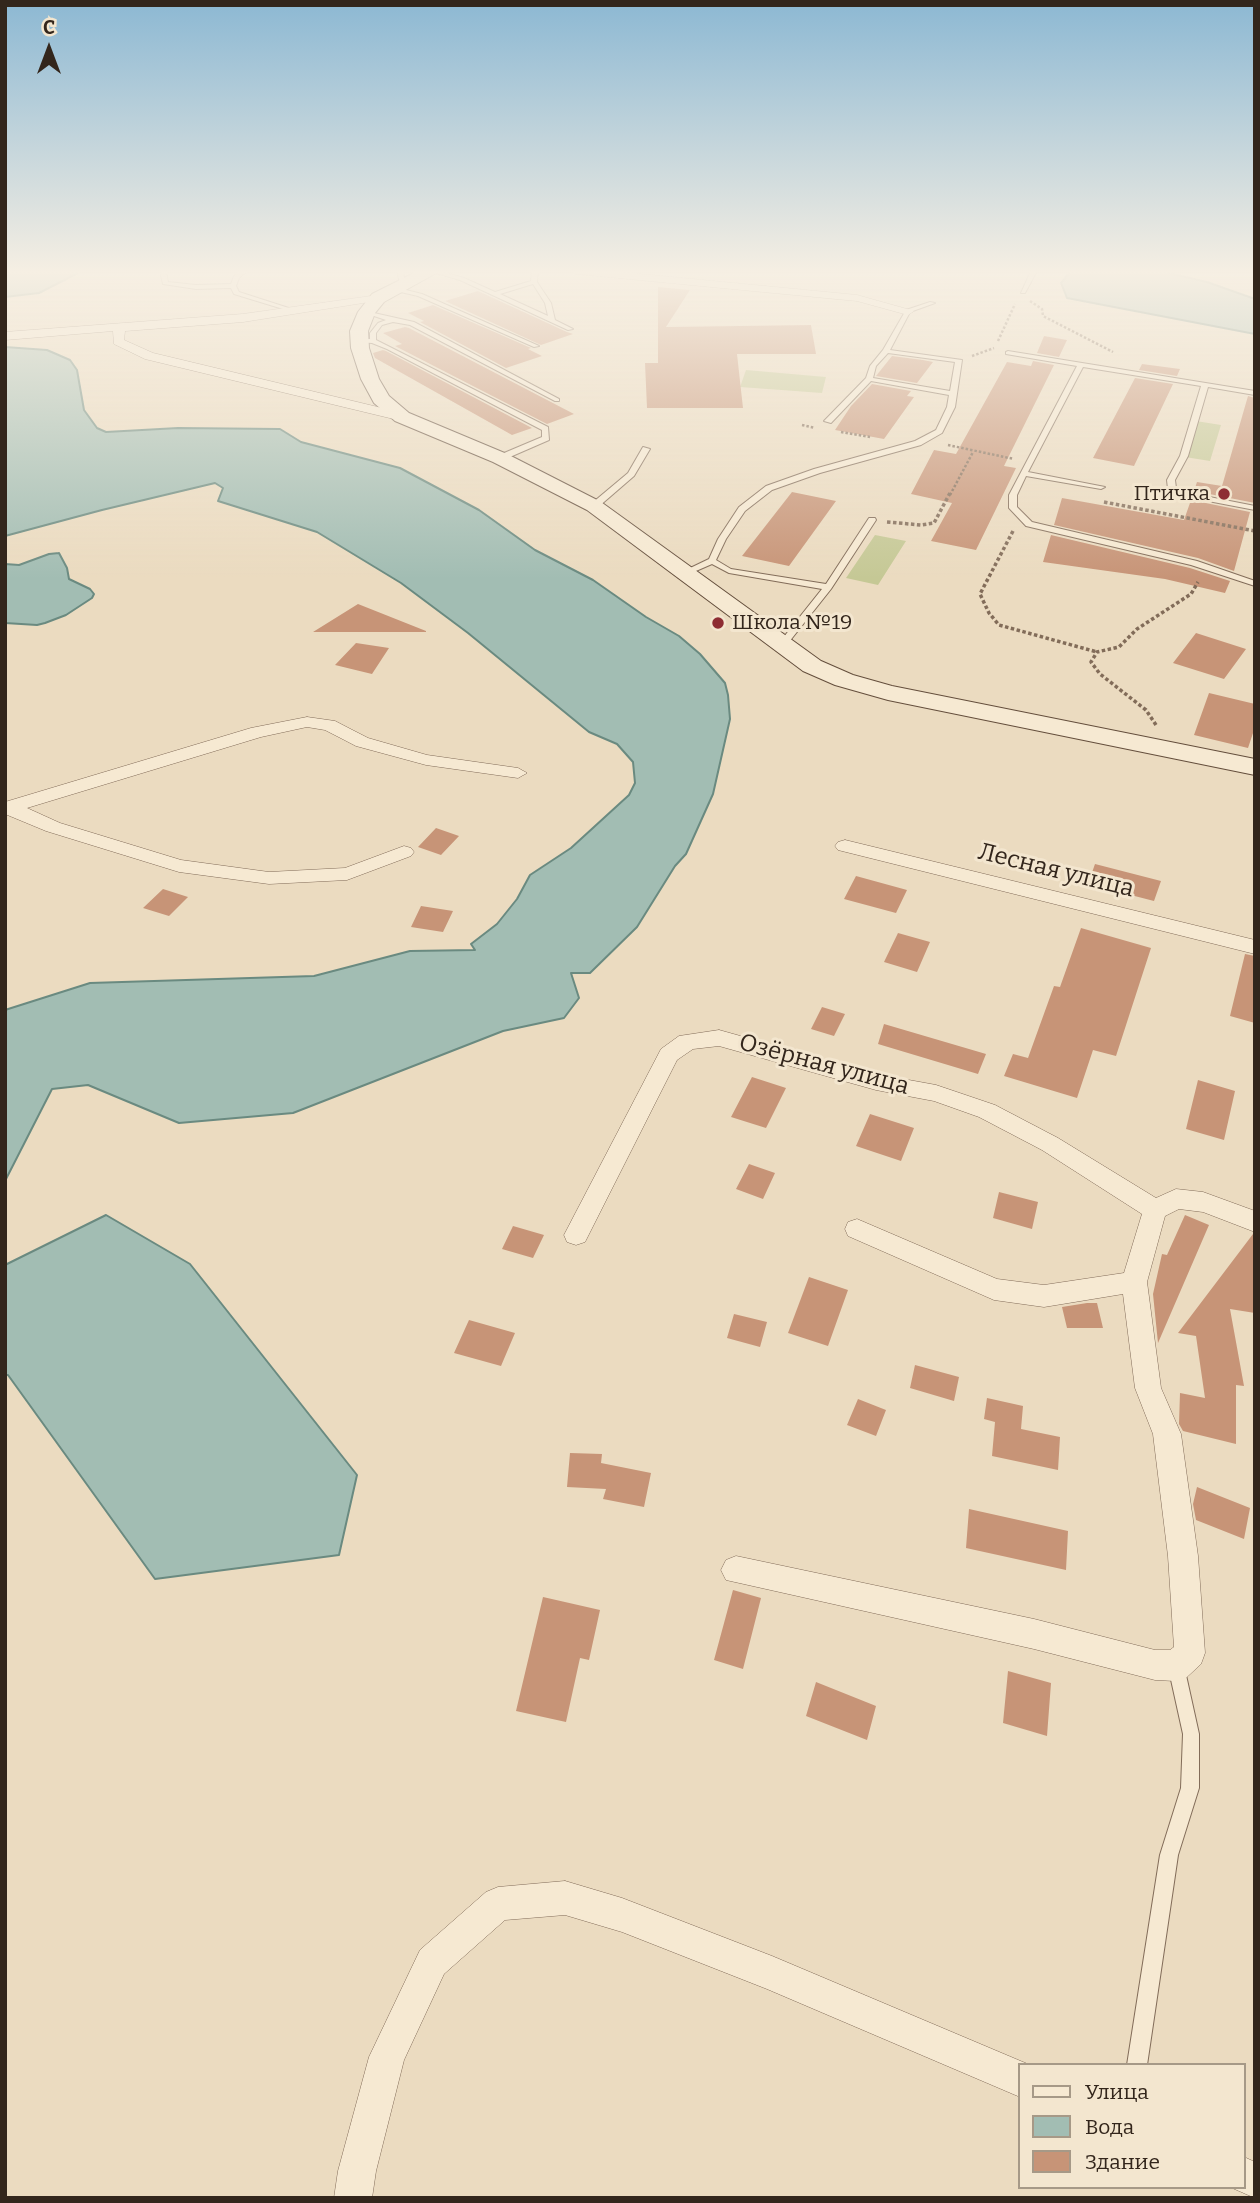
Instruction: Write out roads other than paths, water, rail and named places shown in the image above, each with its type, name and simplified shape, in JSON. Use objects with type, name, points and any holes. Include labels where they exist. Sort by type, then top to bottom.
[{"type":"street","points":[[223,374],[402,417],[500,458],[594,506],[812,666],[844,680],[888,693],[1255,767]]},
{"type":"street","points":[[369,374],[381,398],[402,417]]},
{"type":"street","points":[[7,808],[257,732],[307,722],[329,725],[362,742],[426,760],[518,773]]},
{"type":"street","points":[[7,808],[54,827],[179,866],[269,878],[347,874],[404,852]]},
{"type":"street","name":"Лесная улица","points":[[845,846],[1255,947]]},
{"type":"street","name":"Озёрная улица","points":[[576,1235],[669,1055],[687,1042],[719,1038],[876,1082],[936,1093],[987,1111],[1050,1144],[1155,1210]]},
{"type":"street","points":[[736,1570],[1034,1634],[1155,1665],[1176,1666],[1190,1653],[1183,1556],[1167,1434],[1148,1388],[1134,1282],[1155,1210],[1176,1199],[1203,1202],[1233,1211],[1255,1222]]},
{"type":"street","points":[[857,1229],[994,1289],[1044,1296],[1134,1282]]},
{"type":"street","points":[[353,2198],[357,2171],[387,2057],[432,1962],[498,1904],[565,1898],[622,1915],[772,1973],[1018,2078]]},
{"type":"lane","points":[[433,374],[545,429],[547,438],[500,458]]},
{"type":"lane","points":[[508,374],[557,400]]},
{"type":"lane","points":[[828,421],[869,379],[871,374]]},
{"type":"lane","points":[[686,572],[712,561],[722,539],[742,509],[769,488],[817,471],[918,443],[939,431],[951,407],[957,374]]},
{"type":"lane","points":[[1076,374],[1023,473],[1013,495],[1013,508],[1029,524],[1194,562],[1255,584]]},
{"type":"lane","points":[[1136,374],[1255,393]]},
{"type":"lane","points":[[869,379],[953,394]]},
{"type":"lane","points":[[1205,385],[1184,456],[1171,480],[1172,489],[1182,494],[1255,508]]},
{"type":"lane","points":[[594,506],[631,474],[646,449]]},
{"type":"lane","points":[[1023,473],[1101,487]]},
{"type":"lane","points":[[782,645],[828,587],[872,520]]},
{"type":"lane","points":[[712,561],[729,571],[828,587]]},
{"type":"lane","points":[[1136,2063],[1169,1856],[1191,1788],[1191,1734],[1176,1666]]},
{"type":"water","points":[[5,374],[78,374],[84,410],[97,428],[106,432],[178,428],[280,429],[301,442],[400,468],[479,510],[535,550],[593,580],[679,636],[700,654],[725,683],[728,695],[730,719],[713,794],[686,854],[675,866],[637,927],[590,973],[571,973],[579,998],[564,1018],[503,1031],[293,1113],[179,1123],[88,1085],[52,1089],[5,1181],[5,1010],[90,983],[314,976],[410,951],[475,950],[471,944],[497,924],[517,899],[530,875],[571,848],[629,795],[635,783],[633,762],[617,744],[589,732],[468,633],[401,583],[317,532],[218,501],[223,488],[215,483],[5,536]]},
{"type":"water","points":[[59,553],[69,579],[90,589],[94,594],[92,598],[66,615],[45,623],[5,623],[5,564],[19,565]]},
{"type":"water","points":[[106,1215],[190,1264],[357,1475],[339,1555],[155,1579],[8,1375],[5,1375],[5,1265]]},
{"type":"place","name":"Птичка","points":[[1224,494]]},
{"type":"place","name":"Школа №19","points":[[718,623]]}]
